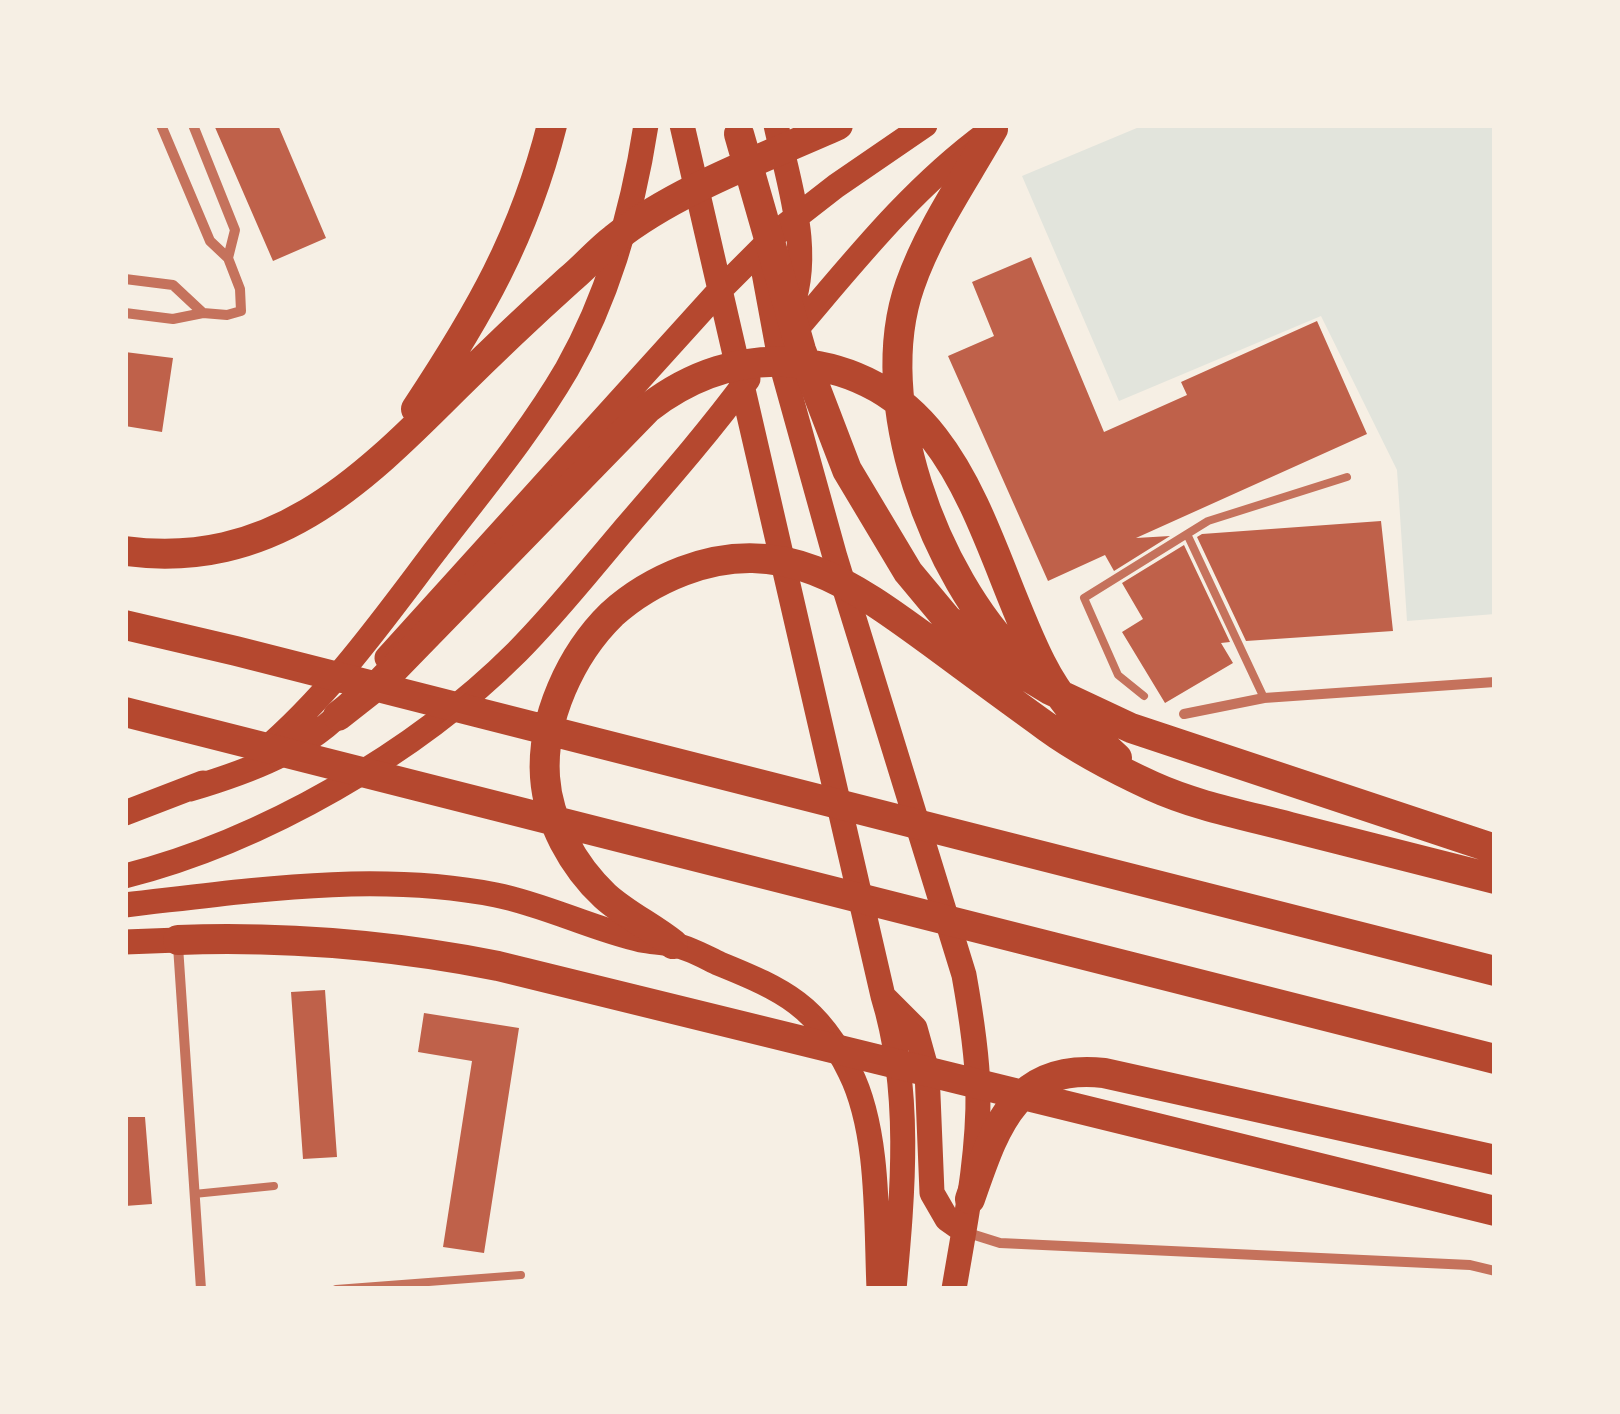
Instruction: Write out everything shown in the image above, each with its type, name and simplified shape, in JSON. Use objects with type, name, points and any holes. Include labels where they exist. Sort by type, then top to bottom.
[{"type":"highway","points":[[378,464],[477,313],[527,211],[552,125]]},
{"type":"highway","points":[[125,551],[180,553],[240,541],[289,524],[324,506],[378,464],[530,313],[615,238],[693,192],[838,125]]},
{"type":"highway","points":[[996,127],[910,284],[896,375],[919,486],[940,542],[980,611],[1009,650],[1050,690]]},
{"type":"highway","points":[[738,130],[806,365],[846,470],[908,572],[948,620],[999,659],[1050,690],[1164,740],[1495,849]]},
{"type":"highway","points":[[338,716],[380,683],[498,548],[662,397],[694,379],[729,367],[765,362],[802,363],[856,378],[904,406],[935,436],[971,497],[1022,622],[1054,686],[1104,747],[1154,787]]},
{"type":"highway","points":[[673,944],[605,896],[582,868],[552,812],[545,774],[554,713],[580,654],[608,618],[658,582],[715,562],[754,558],[793,563],[832,576],[879,604],[1070,743],[1154,787],[1208,806],[1495,879]]},
{"type":"highway","points":[[125,626],[1495,971]]},
{"type":"highway","points":[[140,715],[1495,1058]]},
{"type":"highway","points":[[178,940],[312,940],[449,957],[566,982],[1495,1211]]},
{"type":"highway","points":[[970,1199],[984,1157],[1006,1113],[1035,1084],[1068,1072],[1104,1073],[1495,1160]]},
{"type":"main road","points":[[190,789],[250,761],[292,727],[335,681],[534,419],[567,368],[596,310],[639,169],[646,125]]},
{"type":"main road","points":[[682,125],[894,1034],[903,1120],[894,1289]]},
{"type":"main road","points":[[776,125],[807,301]]},
{"type":"main road","points":[[498,548],[721,288],[782,228],[925,125]]},
{"type":"main road","points":[[125,876],[195,857],[302,808],[484,682],[540,628],[723,413],[807,301],[920,188],[996,127]]},
{"type":"main road","points":[[738,130],[780,359],[862,650],[964,975],[975,1040],[978,1090],[970,1199],[954,1289]]},
{"type":"main road","points":[[125,812],[246,772],[299,744],[338,716]]},
{"type":"main road","points":[[125,905],[315,884],[388,884],[495,895],[567,914],[640,940],[673,944],[780,988],[798,1000],[835,1044],[852,1074],[864,1112],[874,1188],[879,1289]]},
{"type":"main road","points":[[125,942],[178,940]]},
{"type":"main road","points":[[883,996],[915,1028],[927,1071],[932,1194],[947,1218],[964,1232]]},
{"type":"street","points":[[125,313],[173,320],[203,313],[227,316],[241,311],[240,288],[228,258],[210,241],[160,125]]},
{"type":"street","points":[[193,125],[235,230],[228,258]]},
{"type":"street","points":[[125,280],[173,286],[203,313]]},
{"type":"street","points":[[1184,714],[1264,698],[1495,682]]},
{"type":"street","points":[[178,940],[201,1289]]},
{"type":"street","points":[[964,1232],[1000,1243],[1470,1264],[1495,1271]]},
{"type":"lane","points":[[1144,696],[1118,675],[1084,598],[1208,521],[1347,477]]},
{"type":"lane","points":[[1187,534],[1264,698]]},
{"type":"lane","points":[[194,1194],[274,1186]]},
{"type":"lane","points":[[336,1289],[520,1275]]},
{"type":"shaded area","points":[[1144,125],[1495,125],[1495,614],[1407,621],[1397,470],[1321,316],[1119,401],[1022,176]]},
{"type":"building","points":[[214,125],[278,125],[326,238],[273,261]]},
{"type":"building","points":[[1031,257],[1104,432],[1187,395],[1181,382],[1317,321],[1367,434],[1136,538],[1170,536],[1114,571],[1105,555],[1048,581],[948,356],[994,336],[972,282]]},
{"type":"building","points":[[125,352],[173,358],[162,432],[125,426]]},
{"type":"building","points":[[1381,521],[1393,631],[1246,641],[1197,537],[1202,534]]},
{"type":"building","points":[[1184,545],[1230,642],[1221,643],[1233,663],[1165,703],[1122,632],[1143,619],[1122,583]]},
{"type":"building","points":[[325,990],[337,1157],[303,1159],[291,992]]},
{"type":"building","points":[[424,1013],[519,1028],[484,1253],[443,1247],[472,1061],[418,1052]]},
{"type":"building","points":[[125,1117],[145,1117],[152,1204],[125,1206]]}]
